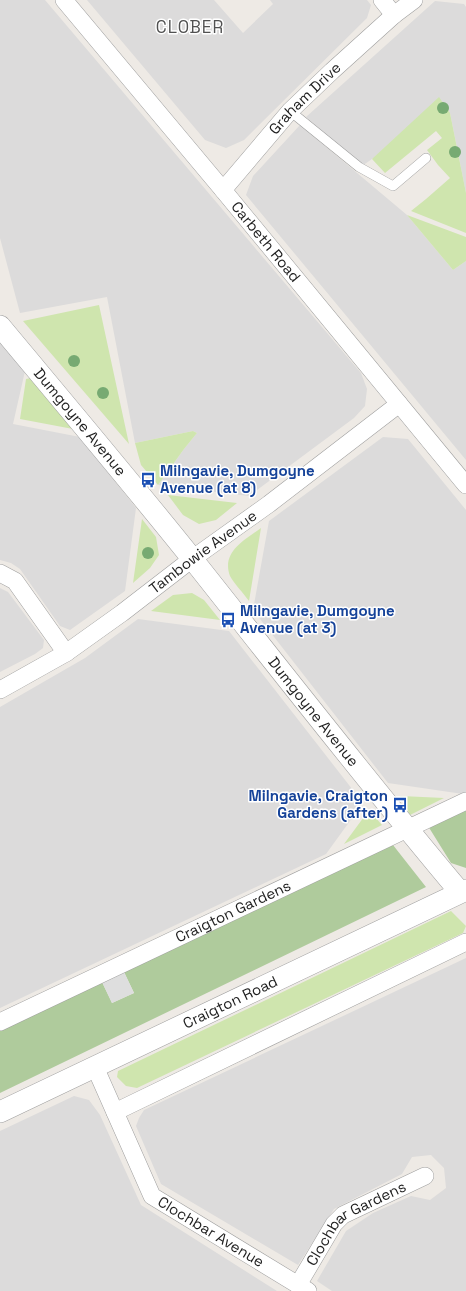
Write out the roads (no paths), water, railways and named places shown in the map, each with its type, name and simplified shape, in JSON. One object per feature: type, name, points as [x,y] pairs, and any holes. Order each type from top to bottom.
[{"type":"street","name":"Carbeth Road","points":[[64,0],[223,190],[466,486]]},
{"type":"street","points":[[382,0],[394,15]]},
{"type":"street","name":"Graham Drive","points":[[223,190],[290,111],[394,15],[414,0]]},
{"type":"street","name":"Dumgoyne Avenue","points":[[0,326],[67,405],[192,559],[407,829],[464,894]]},
{"type":"street","name":"Tambowie Avenue","points":[[0,690],[66,653],[122,613],[192,559],[269,504],[399,404]]},
{"type":"street","points":[[0,573],[15,580],[66,653]]},
{"type":"street","name":"Craigton Gardens","points":[[0,1022],[466,801]]},
{"type":"street","name":"Craigton Road","points":[[0,1112],[464,894]]},
{"type":"street","points":[[115,1112],[466,942]]},
{"type":"street","name":"Clochbar Avenue","points":[[95,1067],[152,1196],[303,1288]]},
{"type":"street","name":"Clochbar Gardens","points":[[303,1288],[334,1224],[343,1215],[425,1176]]},
{"type":"lane","points":[[290,111],[359,167],[381,181],[393,186],[426,158]]},
{"type":"place","name":"Milngavie, Dumgoyne Avenue (at 8)","points":[[148,480]]},
{"type":"place","name":"Milngavie, Dumgoyne Avenue (at 3)","points":[[228,620]]},
{"type":"place","name":"Milngavie, Craigton Gardens (after)","points":[[400,805]]},
{"type":"district","name":"CLOBER","points":[[190,27]]}]
